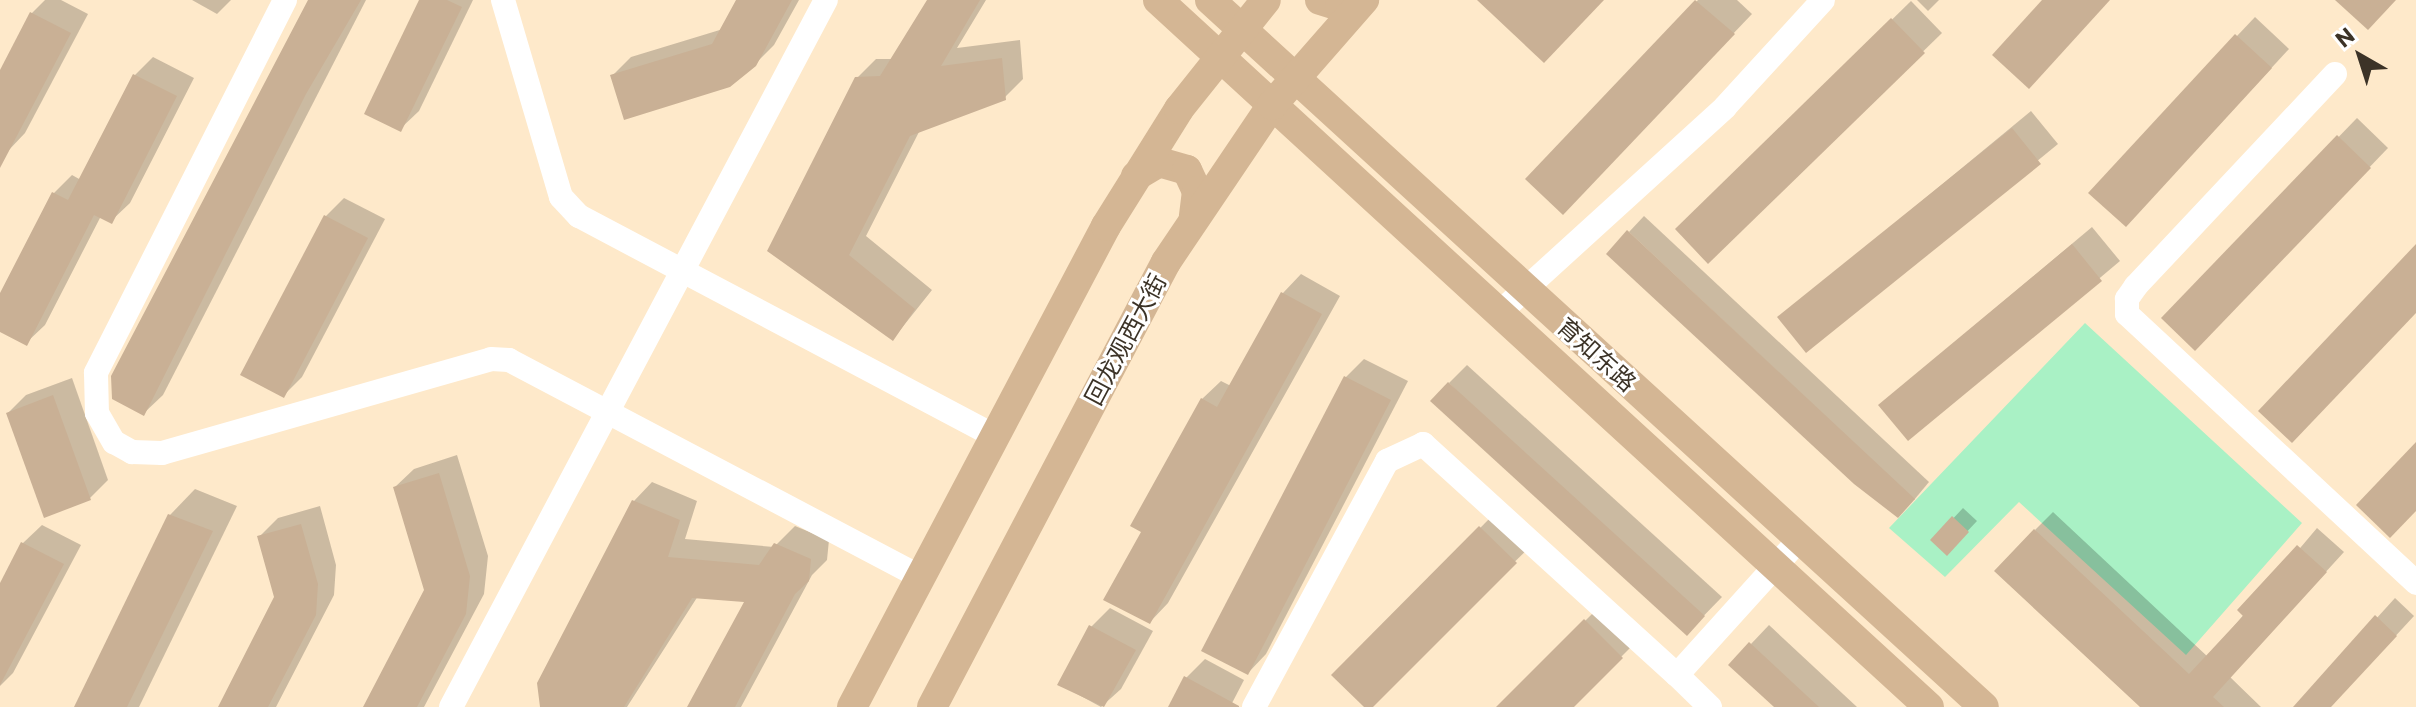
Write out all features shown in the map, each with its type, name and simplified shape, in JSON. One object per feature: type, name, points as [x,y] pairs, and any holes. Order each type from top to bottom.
[{"type":"main road","name":"育知东路","points":[[1158,0],[1929,707]]},
{"type":"main road","name":"育知东路","points":[[1210,0],[1984,707]]},
{"type":"main road","points":[[852,707],[1136,176],[1219,56],[1266,0]]},
{"type":"main road","points":[[1320,0],[1340,6],[1362,0]]},
{"type":"main road","name":"回龙观西大街","points":[[932,707],[1194,217],[1272,105],[1362,0]]},
{"type":"main road","points":[[1136,176],[1159,162],[1187,170],[1197,191],[1194,217]]},
{"type":"street","points":[[285,0],[96,373],[97,413],[114,442],[132,452],[162,453],[491,359],[509,360],[921,577]]},
{"type":"street","points":[[503,0],[561,197],[579,216],[995,436]]},
{"type":"street","points":[[451,707],[826,0]]},
{"type":"street","points":[[1499,313],[1725,107],[1823,0]]},
{"type":"street","points":[[2335,74],[2136,286],[2127,299],[2127,314],[2416,583]]},
{"type":"street","points":[[1254,707],[1387,461],[1423,444],[1710,707]]},
{"type":"street","points":[[1677,675],[1800,539]]},
{"type":"green space","points":[[2085,323],[2302,523],[2186,655],[2019,502],[1945,577],[1889,528]]},
{"type":"building","points":[[308,0],[361,0],[306,94],[144,416],[112,399],[111,376]]},
{"type":"building","points":[[419,0],[447,0],[462,7],[401,132],[364,114]]},
{"type":"building","points":[[736,0],[792,0],[756,66],[730,87],[624,120],[610,75],[712,44]]},
{"type":"building","points":[[927,0],[980,0],[941,66],[1002,58],[1006,100],[910,136],[849,255],[915,309],[893,341],[767,251],[855,77],[880,76]]},
{"type":"building","points":[[1477,0],[1604,0],[1544,63]]},
{"type":"building","points":[[1695,0],[1735,34],[1563,215],[1525,179]]},
{"type":"building","points":[[2042,0],[2110,0],[2029,89],[1992,55]]},
{"type":"building","points":[[2335,0],[2396,0],[2368,30]]},
{"type":"building","points":[[30,12],[71,33],[0,168],[0,70]]},
{"type":"building","points":[[1891,18],[1925,53],[1708,264],[1675,229]]},
{"type":"building","points":[[2235,34],[2272,68],[2126,227],[2088,193]]},
{"type":"building","points":[[133,74],[177,96],[112,224],[94,215],[27,346],[0,332],[0,293],[52,192],[68,200]]},
{"type":"building","points":[[2012,128],[2041,164],[1806,353],[1777,317]]},
{"type":"building","points":[[2337,135],[2371,168],[2195,351],[2161,318]]},
{"type":"building","points":[[324,215],[368,238],[284,398],[240,375]]},
{"type":"building","points":[[1627,230],[1915,499],[1898,518],[1854,484],[1606,254]]},
{"type":"building","points":[[2072,244],[2102,281],[1908,441],[1878,405]]},
{"type":"building","points":[[2416,244],[2416,313],[2292,443],[2258,411]]},
{"type":"building","points":[[1281,292],[1322,314],[1150,624],[1103,600],[1141,532],[1130,526],[1201,398],[1217,407]]},
{"type":"building","points":[[1344,376],[1391,400],[1248,675],[1201,651]]},
{"type":"building","points":[[1448,382],[1705,616],[1687,636],[1430,401]]},
{"type":"building","points":[[53,395],[91,500],[44,518],[6,413]]},
{"type":"building","points":[[2416,442],[2416,511],[2390,538],[2356,505]]},
{"type":"building","points":[[439,473],[470,576],[466,614],[417,707],[363,707],[424,590],[393,487]]},
{"type":"building","points":[[632,500],[680,520],[668,557],[759,565],[774,543],[811,559],[809,581],[795,594],[735,707],[687,707],[744,602],[692,598],[624,707],[540,707],[537,683]]},
{"type":"building","points":[[168,514],[213,531],[127,707],[74,707]]},
{"type":"building","points":[[1952,516],[1969,532],[1947,556],[1930,540]]},
{"type":"building","points":[[301,524],[318,584],[316,615],[268,707],[218,707],[274,597],[257,536]]},
{"type":"building","points":[[1479,526],[1517,563],[1373,707],[1364,707],[1331,675]]},
{"type":"building","points":[[2034,529],[2189,674],[2243,616],[2237,610],[2297,545],[2327,572],[2213,697],[2224,707],[2140,707],[1994,571]]},
{"type":"building","points":[[21,542],[64,564],[0,685],[0,583]]},
{"type":"building","points":[[2375,615],[2397,636],[2331,707],[2293,707]]},
{"type":"building","points":[[1584,619],[1623,658],[1574,707],[1496,707]]},
{"type":"building","points":[[1089,625],[1136,650],[1104,707],[1057,685]]},
{"type":"building","points":[[1749,642],[1819,707],[1774,707],[1728,665]]},
{"type":"building","points":[[1184,676],[1239,706],[1239,707],[1168,707]]}]
